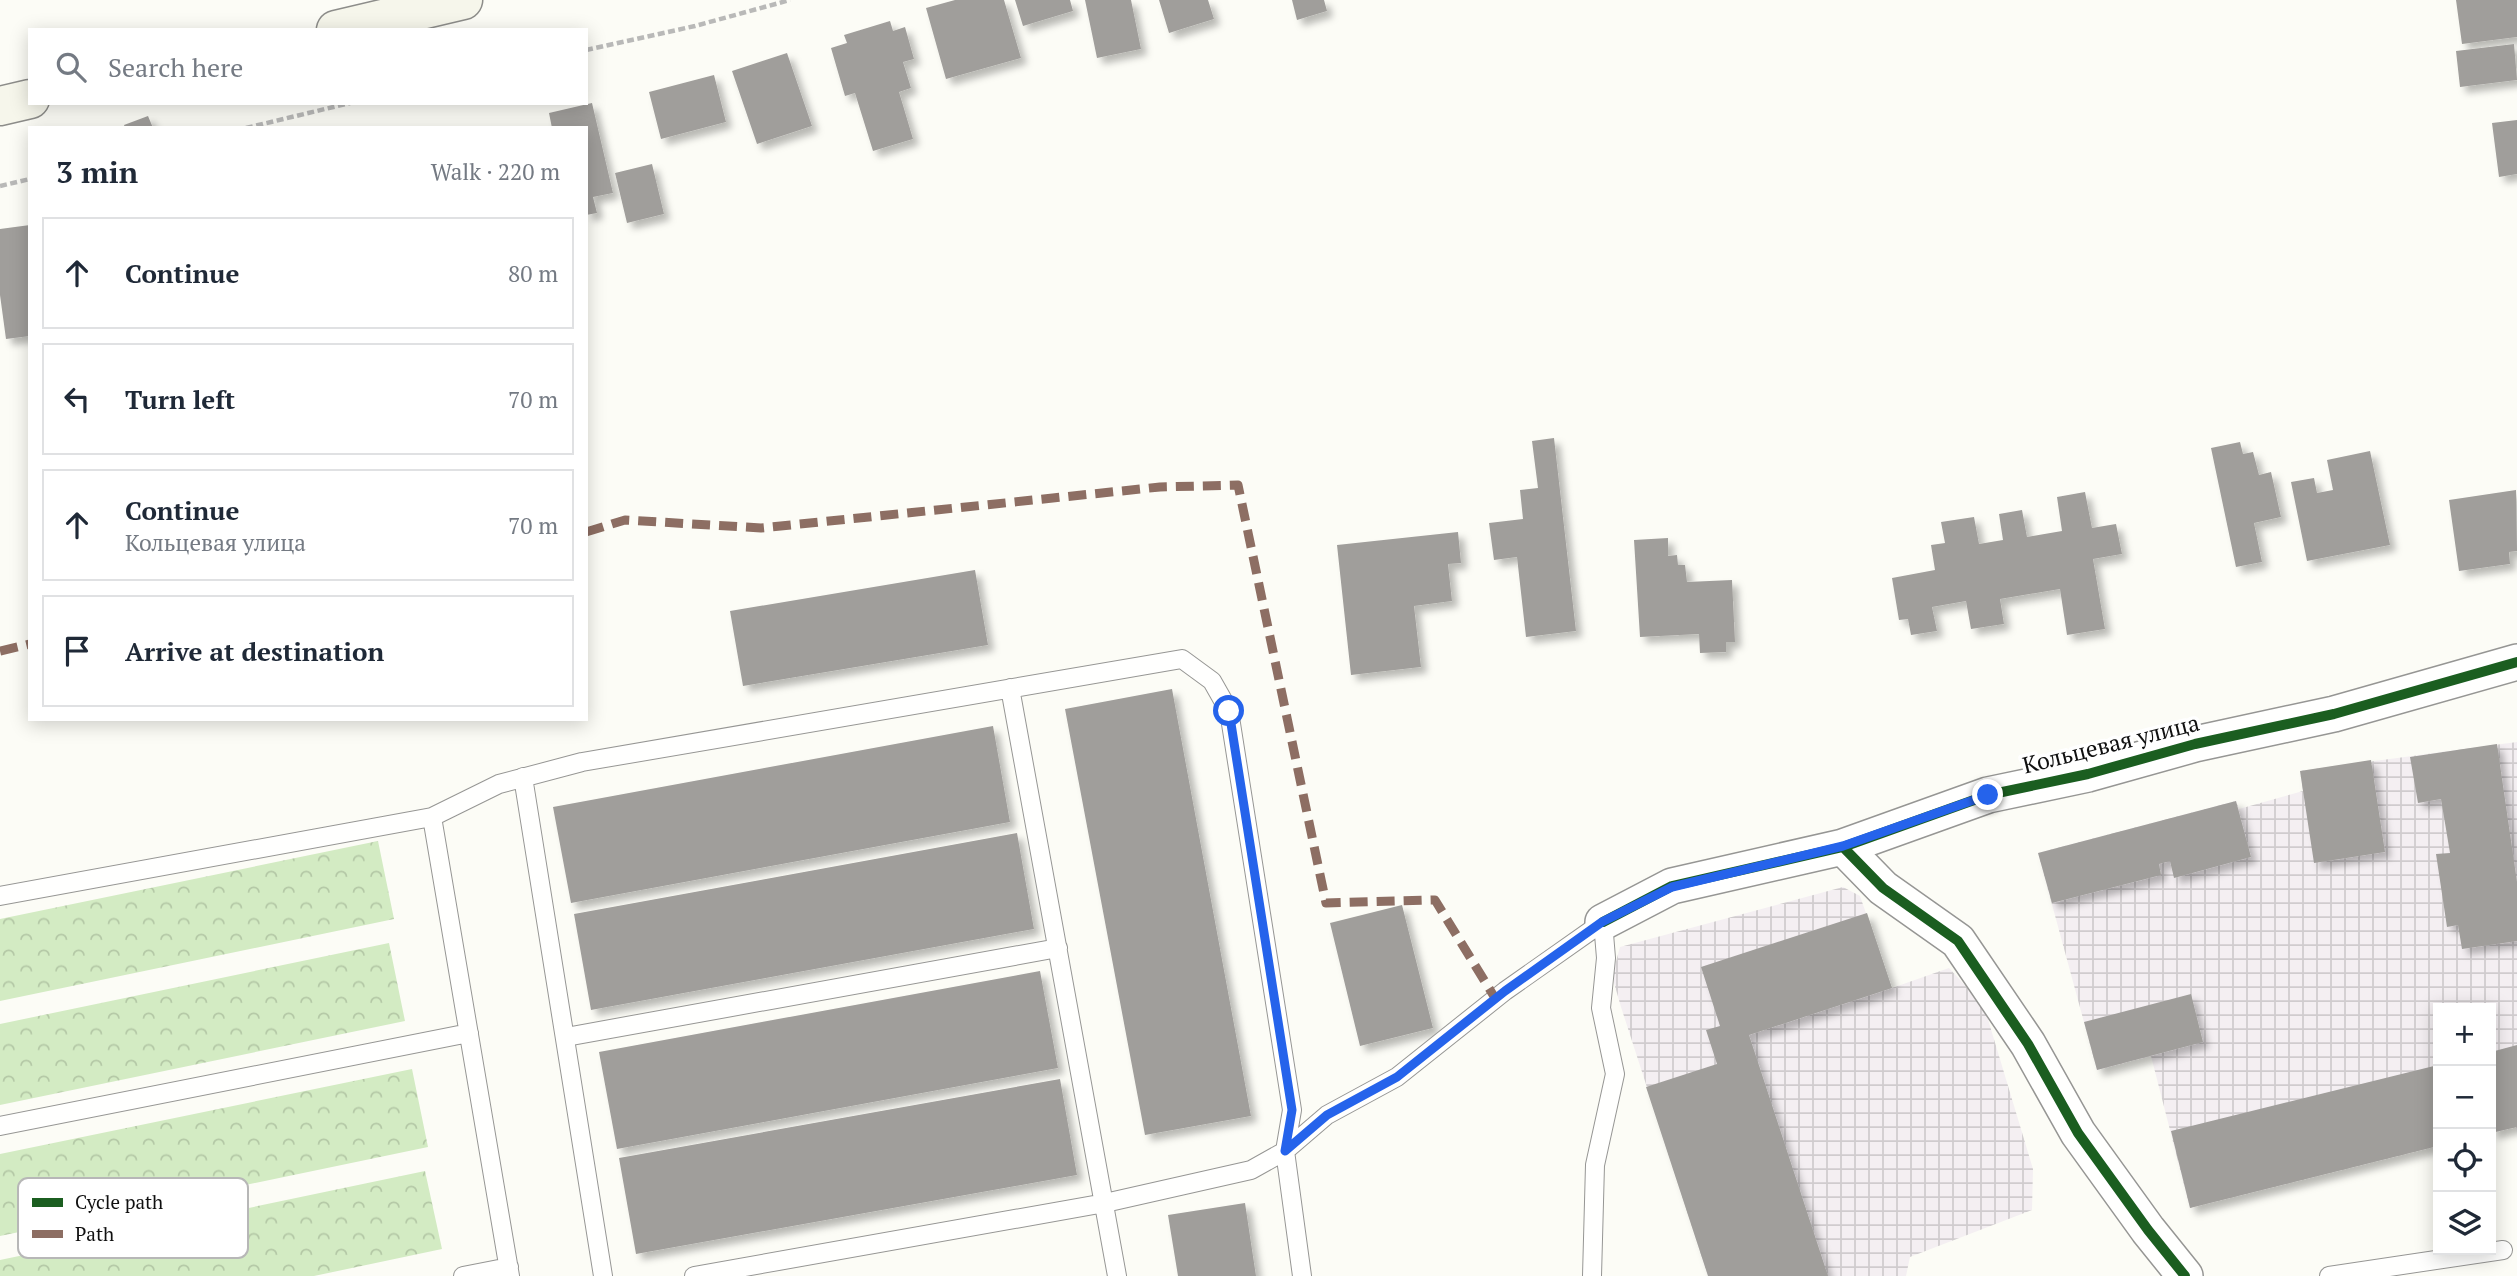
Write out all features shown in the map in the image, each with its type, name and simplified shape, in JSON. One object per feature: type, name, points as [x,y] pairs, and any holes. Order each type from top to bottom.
[{"type":"main road","points":[[345,28],[464,0]]},
{"type":"main road","points":[[0,106],[28,99]]},
{"type":"street","name":"Кольцевая улица","points":[[1602,922],[1672,887],[1843,846],[1988,795],[2088,774],[2196,744],[2334,714],[2517,662]]},
{"type":"street","points":[[1843,846],[1883,888],[1958,941],[2028,1044],[2078,1133],[2185,1276]]},
{"type":"lane","points":[[0,897],[432,817],[499,784],[582,762],[1182,659],[1212,681],[1229,711],[1292,1110],[1285,1151],[1301,1276]]},
{"type":"lane","points":[[1010,688],[1117,1276]]},
{"type":"lane","points":[[523,777],[603,1276]]},
{"type":"lane","points":[[432,817],[510,1272],[463,1276]]},
{"type":"lane","points":[[694,1276],[1105,1203],[1251,1170],[1285,1151],[1327,1115],[1397,1077],[1505,991],[1602,922],[1606,958],[1601,1008],[1615,1074],[1595,1165],[1592,1276]]},
{"type":"lane","points":[[566,1037],[1058,948]]},
{"type":"lane","points":[[0,1126],[469,1033]]},
{"type":"lane","points":[[2329,1276],[2503,1250]]},
{"type":"path","points":[[588,50],[695,26],[790,0]]},
{"type":"path","points":[[254,126],[342,105]]},
{"type":"path","points":[[0,186],[28,179]]},
{"type":"shaded area","points":[[2517,742],[2517,1133],[2516,1127],[2496,1132],[2496,1003],[2433,1003],[2433,1147],[2190,1208],[2151,1056],[2097,1070],[2038,853],[2236,801],[2239,809],[2303,791],[2300,771]]},
{"type":"shaded area","points":[[1843,887],[1860,896],[1892,988],[1949,968],[1984,1006],[2033,1169],[2032,1210],[1910,1257],[1906,1276],[1708,1276],[1612,976],[1620,947]]},
{"type":"green space","points":[[378,841],[394,919],[0,1001],[0,919]]},
{"type":"green space","points":[[389,943],[405,1021],[0,1105],[0,1024]]},
{"type":"green space","points":[[412,1069],[428,1147],[248,1184],[248,1178],[18,1178],[18,1232],[0,1236],[0,1154]]},
{"type":"green space","points":[[425,1171],[442,1249],[314,1276],[0,1276],[0,1260],[18,1256],[248,1258],[248,1208]]},
{"type":"building","points":[[955,0],[1004,0],[1021,58],[946,79],[926,8]]},
{"type":"building","points":[[1015,0],[1070,0],[1073,11],[1023,26]]},
{"type":"building","points":[[1085,0],[1131,0],[1141,49],[1097,58]]},
{"type":"building","points":[[1159,0],[1208,0],[1214,19],[1169,33]]},
{"type":"building","points":[[1292,0],[1324,0],[1327,11],[1297,20]]},
{"type":"building","points":[[2456,0],[2517,0],[2517,37],[2462,44]]},
{"type":"building","points":[[890,21],[893,31],[905,27],[914,59],[903,62],[911,88],[899,92],[913,139],[873,151],[855,93],[845,96],[831,48],[847,43],[844,35]]},
{"type":"building","points":[[2514,44],[2517,80],[2460,87],[2456,51]]},
{"type":"building","points":[[787,53],[812,126],[757,144],[732,71]]},
{"type":"building","points":[[714,75],[726,122],[661,139],[649,92]]},
{"type":"building","points":[[592,103],[613,193],[593,197],[597,213],[588,215],[588,126],[552,126],[549,113]]},
{"type":"building","points":[[148,116],[152,126],[124,126]]},
{"type":"building","points":[[2517,120],[2517,174],[2499,177],[2492,123]]},
{"type":"building","points":[[652,164],[664,214],[627,223],[615,173]]},
{"type":"building","points":[[28,225],[28,336],[6,339],[0,295],[0,229]]},
{"type":"building","points":[[1554,438],[1576,631],[1526,637],[1517,557],[1494,560],[1489,523],[1523,519],[1520,490],[1538,488],[1532,441]]},
{"type":"building","points":[[2240,442],[2243,454],[2253,452],[2259,475],[2271,472],[2281,517],[2254,523],[2262,562],[2236,567],[2211,448]]},
{"type":"building","points":[[2370,451],[2390,545],[2307,561],[2291,482],[2314,478],[2317,493],[2333,490],[2327,460]]},
{"type":"building","points":[[2516,490],[2517,551],[2509,552],[2510,564],[2459,571],[2449,500]]},
{"type":"building","points":[[2085,492],[2092,528],[2116,524],[2122,554],[2093,559],[2105,629],[2067,635],[2060,589],[2000,599],[2004,624],[1971,629],[1966,601],[1932,607],[1937,631],[1911,635],[1908,619],[1899,620],[1892,578],[1935,570],[1931,545],[1945,543],[1941,522],[1974,517],[1979,544],[2003,540],[1999,514],[2022,510],[2027,537],[2062,531],[2057,497]]},
{"type":"building","points":[[1458,532],[1461,563],[1448,564],[1452,601],[1414,606],[1421,667],[1351,675],[1337,545]]},
{"type":"building","points":[[1668,538],[1668,556],[1677,555],[1678,565],[1685,565],[1687,582],[1732,580],[1735,642],[1726,642],[1726,652],[1700,653],[1699,634],[1640,637],[1634,540]]},
{"type":"building","points":[[975,570],[988,645],[743,686],[730,611]]},
{"type":"building","points":[[1172,689],[1251,1116],[1145,1135],[1065,709]]},
{"type":"building","points":[[993,726],[1010,822],[571,903],[553,807]]},
{"type":"building","points":[[2497,744],[2517,882],[2517,941],[2462,949],[2458,925],[2447,927],[2436,854],[2450,853],[2441,799],[2418,803],[2410,757]]},
{"type":"building","points":[[2371,760],[2385,852],[2314,863],[2300,771]]},
{"type":"building","points":[[2236,801],[2251,857],[2174,878],[2170,861],[2159,864],[2161,875],[2052,903],[2038,853]]},
{"type":"building","points":[[1017,833],[1034,929],[591,1010],[574,914]]},
{"type":"building","points":[[1402,905],[1433,1028],[1360,1046],[1330,923]]},
{"type":"building","points":[[1867,913],[1892,988],[1749,1035],[1828,1276],[1708,1276],[1646,1087],[1717,1064],[1706,1030],[1720,1026],[1701,967]]},
{"type":"building","points":[[1040,971],[1058,1068],[617,1149],[599,1052]]},
{"type":"building","points":[[2191,994],[2203,1042],[2097,1070],[2084,1022]]},
{"type":"building","points":[[2517,1045],[2517,1127],[2496,1132],[2496,1066],[2496,1051]]},
{"type":"building","points":[[2433,1066],[2433,1147],[2190,1208],[2171,1131]]},
{"type":"building","points":[[1060,1079],[1077,1175],[636,1254],[619,1158]]},
{"type":"building","points":[[1245,1203],[1256,1276],[1178,1276],[1168,1215]]},
{"type":"marked path","points":[[588,531],[625,520],[761,528],[1160,487],[1238,485],[1326,903],[1435,900],[1495,998]]},
{"type":"marked path","points":[[0,651],[28,644]]},
{"type":"cycle path","points":[[1603,922],[1672,886],[1843,847],[1988,795],[2088,774],[2195,744],[2334,714],[2517,662]]},
{"type":"cycle path","points":[[1843,847],[1883,888],[1958,941],[2028,1044],[2078,1133],[2185,1276]]},
{"type":"route","points":[[1229,711],[1292,1110],[1285,1151],[1327,1115],[1397,1077],[1505,991],[1602,922],[1672,887],[1843,846],[1988,795]]}]
